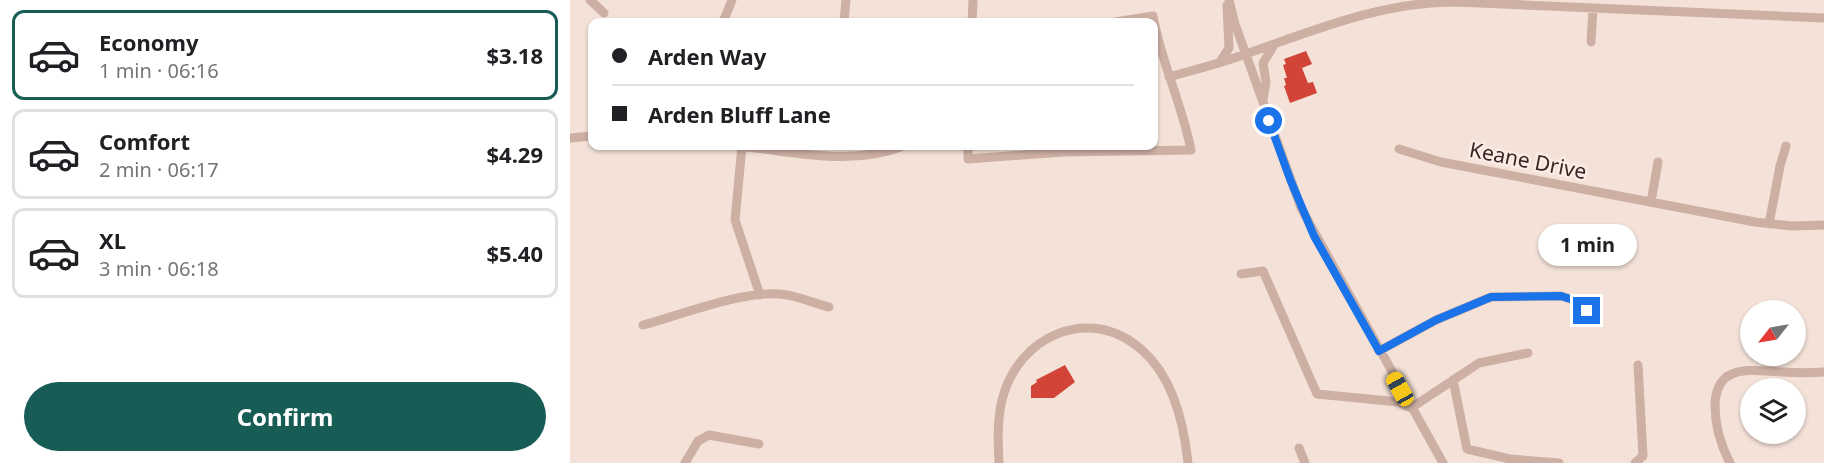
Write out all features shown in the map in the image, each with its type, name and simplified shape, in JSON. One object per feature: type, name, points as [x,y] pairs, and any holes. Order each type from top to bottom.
[{"type":"street","points":[[590,0],[604,13]]},
{"type":"street","points":[[725,18],[732,0]]},
{"type":"street","points":[[844,18],[846,0]]},
{"type":"street","points":[[972,18],[973,0]]},
{"type":"street","points":[[1229,0],[1245,54],[1301,208],[1443,463]]},
{"type":"street","points":[[1220,63],[1230,48],[1227,27],[1229,0]]},
{"type":"street","points":[[1169,76],[1220,63],[1359,14],[1413,4],[1456,2],[1824,18]]},
{"type":"street","points":[[1591,42],[1593,8]]},
{"type":"street","points":[[968,150],[968,159],[1064,152],[1191,150],[1158,35]]},
{"type":"street","points":[[1262,102],[1266,82],[1263,63],[1265,55],[1277,42]]},
{"type":"street","points":[[570,138],[588,136]]},
{"type":"street","points":[[1769,224],[1779,166],[1786,146]]},
{"type":"street","name":"Keane Drive","points":[[1399,149],[1441,162],[1769,224],[1824,225]]},
{"type":"street","points":[[742,150],[735,220],[760,295]]},
{"type":"street","points":[[780,150],[836,156],[872,155],[889,150]]},
{"type":"street","points":[[836,156],[837,150]]},
{"type":"street","points":[[1650,202],[1658,162]]},
{"type":"street","points":[[1241,274],[1263,271],[1317,394],[1399,402],[1411,408]]},
{"type":"street","points":[[643,325],[760,295],[793,296],[829,307]]},
{"type":"street","points":[[1379,351],[1436,320],[1491,297],[1561,296],[1580,302],[1587,311]]},
{"type":"street","points":[[999,463],[999,412],[1013,370],[1037,344],[1056,333],[1085,328],[1120,336],[1144,352],[1154,363],[1178,412],[1188,463]]},
{"type":"street","points":[[1411,408],[1479,363],[1528,353]]},
{"type":"street","points":[[1635,463],[1643,456],[1638,365]]},
{"type":"street","points":[[1730,463],[1719,438],[1715,417],[1716,396],[1725,379],[1742,370],[1824,372]]},
{"type":"street","points":[[1453,380],[1467,448],[1510,459],[1559,463]]},
{"type":"street","points":[[685,463],[698,441],[709,435],[759,444]]},
{"type":"street","points":[[1299,448],[1305,463]]},
{"type":"building","points":[[1306,51],[1312,64],[1302,68],[1308,83],[1313,82],[1317,93],[1290,103],[1284,86],[1286,85],[1284,78],[1287,78],[1283,65],[1286,64],[1284,59]]},
{"type":"building","points":[[1065,365],[1075,382],[1054,398],[1031,398],[1031,386],[1037,382],[1036,380]]},
{"type":"route","points":[[1269,121],[1301,208],[1314,236],[1379,351],[1436,320],[1456,314],[1491,297],[1547,294],[1561,296],[1580,302],[1587,311]]}]
